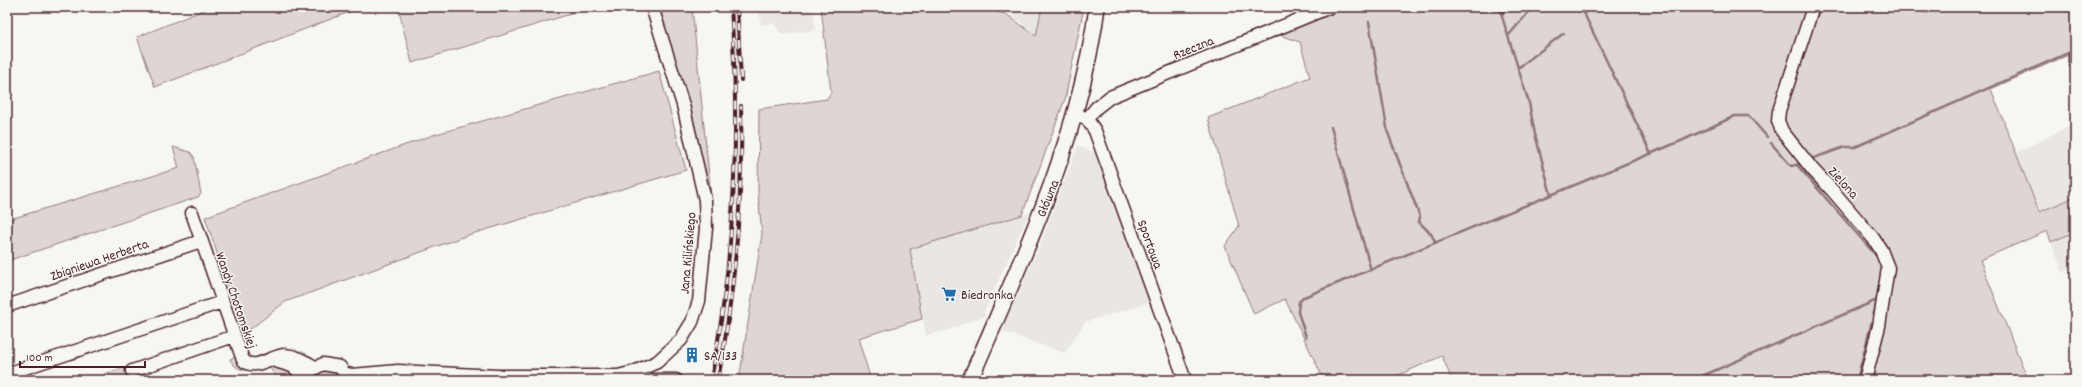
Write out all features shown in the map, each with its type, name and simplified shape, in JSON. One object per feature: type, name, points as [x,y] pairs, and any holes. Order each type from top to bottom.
[{"type":"main road","name":"Główna","points":[[970,380],[1081,116],[1097,7]]},
{"type":"street","name":"Jana Kilińskiego","points":[[623,375],[657,362],[673,348],[687,331],[699,300],[705,245],[706,214],[703,185],[683,105],[652,7]]},
{"type":"street","name":"Rzeczna","points":[[1081,116],[1096,108],[1110,97],[1330,7]]},
{"type":"street","name":"Zielona","points":[[1813,7],[1779,110],[1778,121],[1782,131],[1813,170],[1873,238],[1881,250],[1888,268],[1879,326],[1865,380]]},
{"type":"street","points":[[2075,57],[2075,62]]},
{"type":"street","name":"Sportowa","points":[[1081,116],[1095,131],[1185,380]]},
{"type":"street","name":"Wandy Chotomskiej","points":[[192,213],[243,360],[251,364],[271,360]]},
{"type":"street","name":"Zbigniewa Herberta","points":[[7,306],[201,241]]},
{"type":"street","points":[[7,374],[222,302]]},
{"type":"street","points":[[132,371],[234,336]]},
{"type":"street","points":[[271,360],[279,356],[293,356],[315,367]]},
{"type":"street","points":[[271,360],[292,366],[306,379],[315,367],[323,364],[331,364],[340,367],[347,377],[393,372],[600,377],[623,375],[644,380],[676,380]]},
{"type":"street","points":[[371,380],[393,372]]},
{"type":"shaded area","points":[[211,7],[362,7],[155,87],[137,37]]},
{"type":"shaded area","points":[[398,7],[593,7],[412,63]]},
{"type":"shaded area","points":[[658,7],[692,7],[711,196],[684,92]]},
{"type":"shaded area","points":[[759,7],[813,7],[816,30],[782,34],[773,23],[761,25]]},
{"type":"shaded area","points":[[821,7],[973,7],[1006,14],[1036,36],[1042,7],[1084,7],[1065,99],[1022,215],[910,249],[922,319],[858,338],[871,380],[739,380],[762,234],[758,193],[759,109],[827,99],[831,92]]},
{"type":"shaded area","points":[[996,7],[1042,7],[1037,36],[1004,9]]},
{"type":"shaded area","points":[[1341,7],[2075,7],[2075,52],[1991,89],[2039,212],[2075,197],[2075,232],[2051,242],[2047,231],[1980,260],[2028,380],[1452,380],[1442,356],[1387,380],[1324,380],[1285,299],[1254,314],[1225,246],[1239,226],[1208,118],[1310,77],[1300,42],[1277,34]]},
{"type":"shaded area","points":[[1920,7],[1934,7],[1928,13],[1922,12]]},
{"type":"shaded area","points":[[659,71],[686,170],[465,236],[285,302],[244,334],[205,217],[433,135]]},
{"type":"shaded area","points":[[2075,123],[2075,197],[2039,212],[2016,153]]},
{"type":"shaded area","points":[[1078,146],[1096,153],[1151,302],[1085,322],[1065,353],[1001,331],[1039,247]]},
{"type":"shaded area","points":[[173,147],[190,152],[194,157],[201,194],[198,197],[7,261],[7,220],[179,168]]},
{"type":"shaded area","points":[[1029,213],[984,312],[984,316],[948,330],[926,335],[910,249]]},
{"type":"shaded area","points":[[2075,232],[2075,267],[2063,272],[2051,242]]},
{"type":"shaded area","points":[[236,357],[265,365],[284,366],[301,380],[279,380],[269,367],[252,370],[242,369],[233,364],[230,359]]},
{"type":"shaded area","points":[[128,367],[132,380],[106,380],[104,374]]},
{"type":"shaded area","points":[[326,370],[335,373],[341,380],[313,380],[317,374]]},
{"type":"waterway","points":[[1499,7],[1529,103],[1535,134],[1551,195]]},
{"type":"waterway","points":[[1502,16],[1505,7]]},
{"type":"waterway","points":[[1508,36],[1533,7]]},
{"type":"waterway","points":[[1581,7],[1651,154]]},
{"type":"waterway","points":[[1369,22],[1388,133],[1420,217],[1419,222],[1431,234],[1436,243]]},
{"type":"waterway","points":[[1518,68],[1564,33]]},
{"type":"waterway","points":[[1811,159],[1845,147],[1855,147],[2075,50]]},
{"type":"waterway","points":[[1306,337],[1298,312],[1299,302],[1304,297],[1681,141],[1735,116],[1749,116],[1767,137]]},
{"type":"waterway","points":[[1331,127],[1371,270]]},
{"type":"waterway","points":[[1771,143],[1791,166],[1800,164]]},
{"type":"waterway","points":[[1797,165],[1879,259]]},
{"type":"waterway","points":[[1857,380],[1878,297]]},
{"type":"waterway","points":[[1693,380],[1877,300]]},
{"type":"railway","points":[[711,380],[726,287],[733,194],[735,101],[731,7]]},
{"type":"railway","points":[[737,7],[741,80]]},
{"type":"railway","points":[[718,380],[729,312],[737,243],[741,175],[741,106]]},
{"type":"place","name":"Biedronka","points":[[949,294]]},
{"type":"place","name":"SA/133","points":[[692,355]]}]
